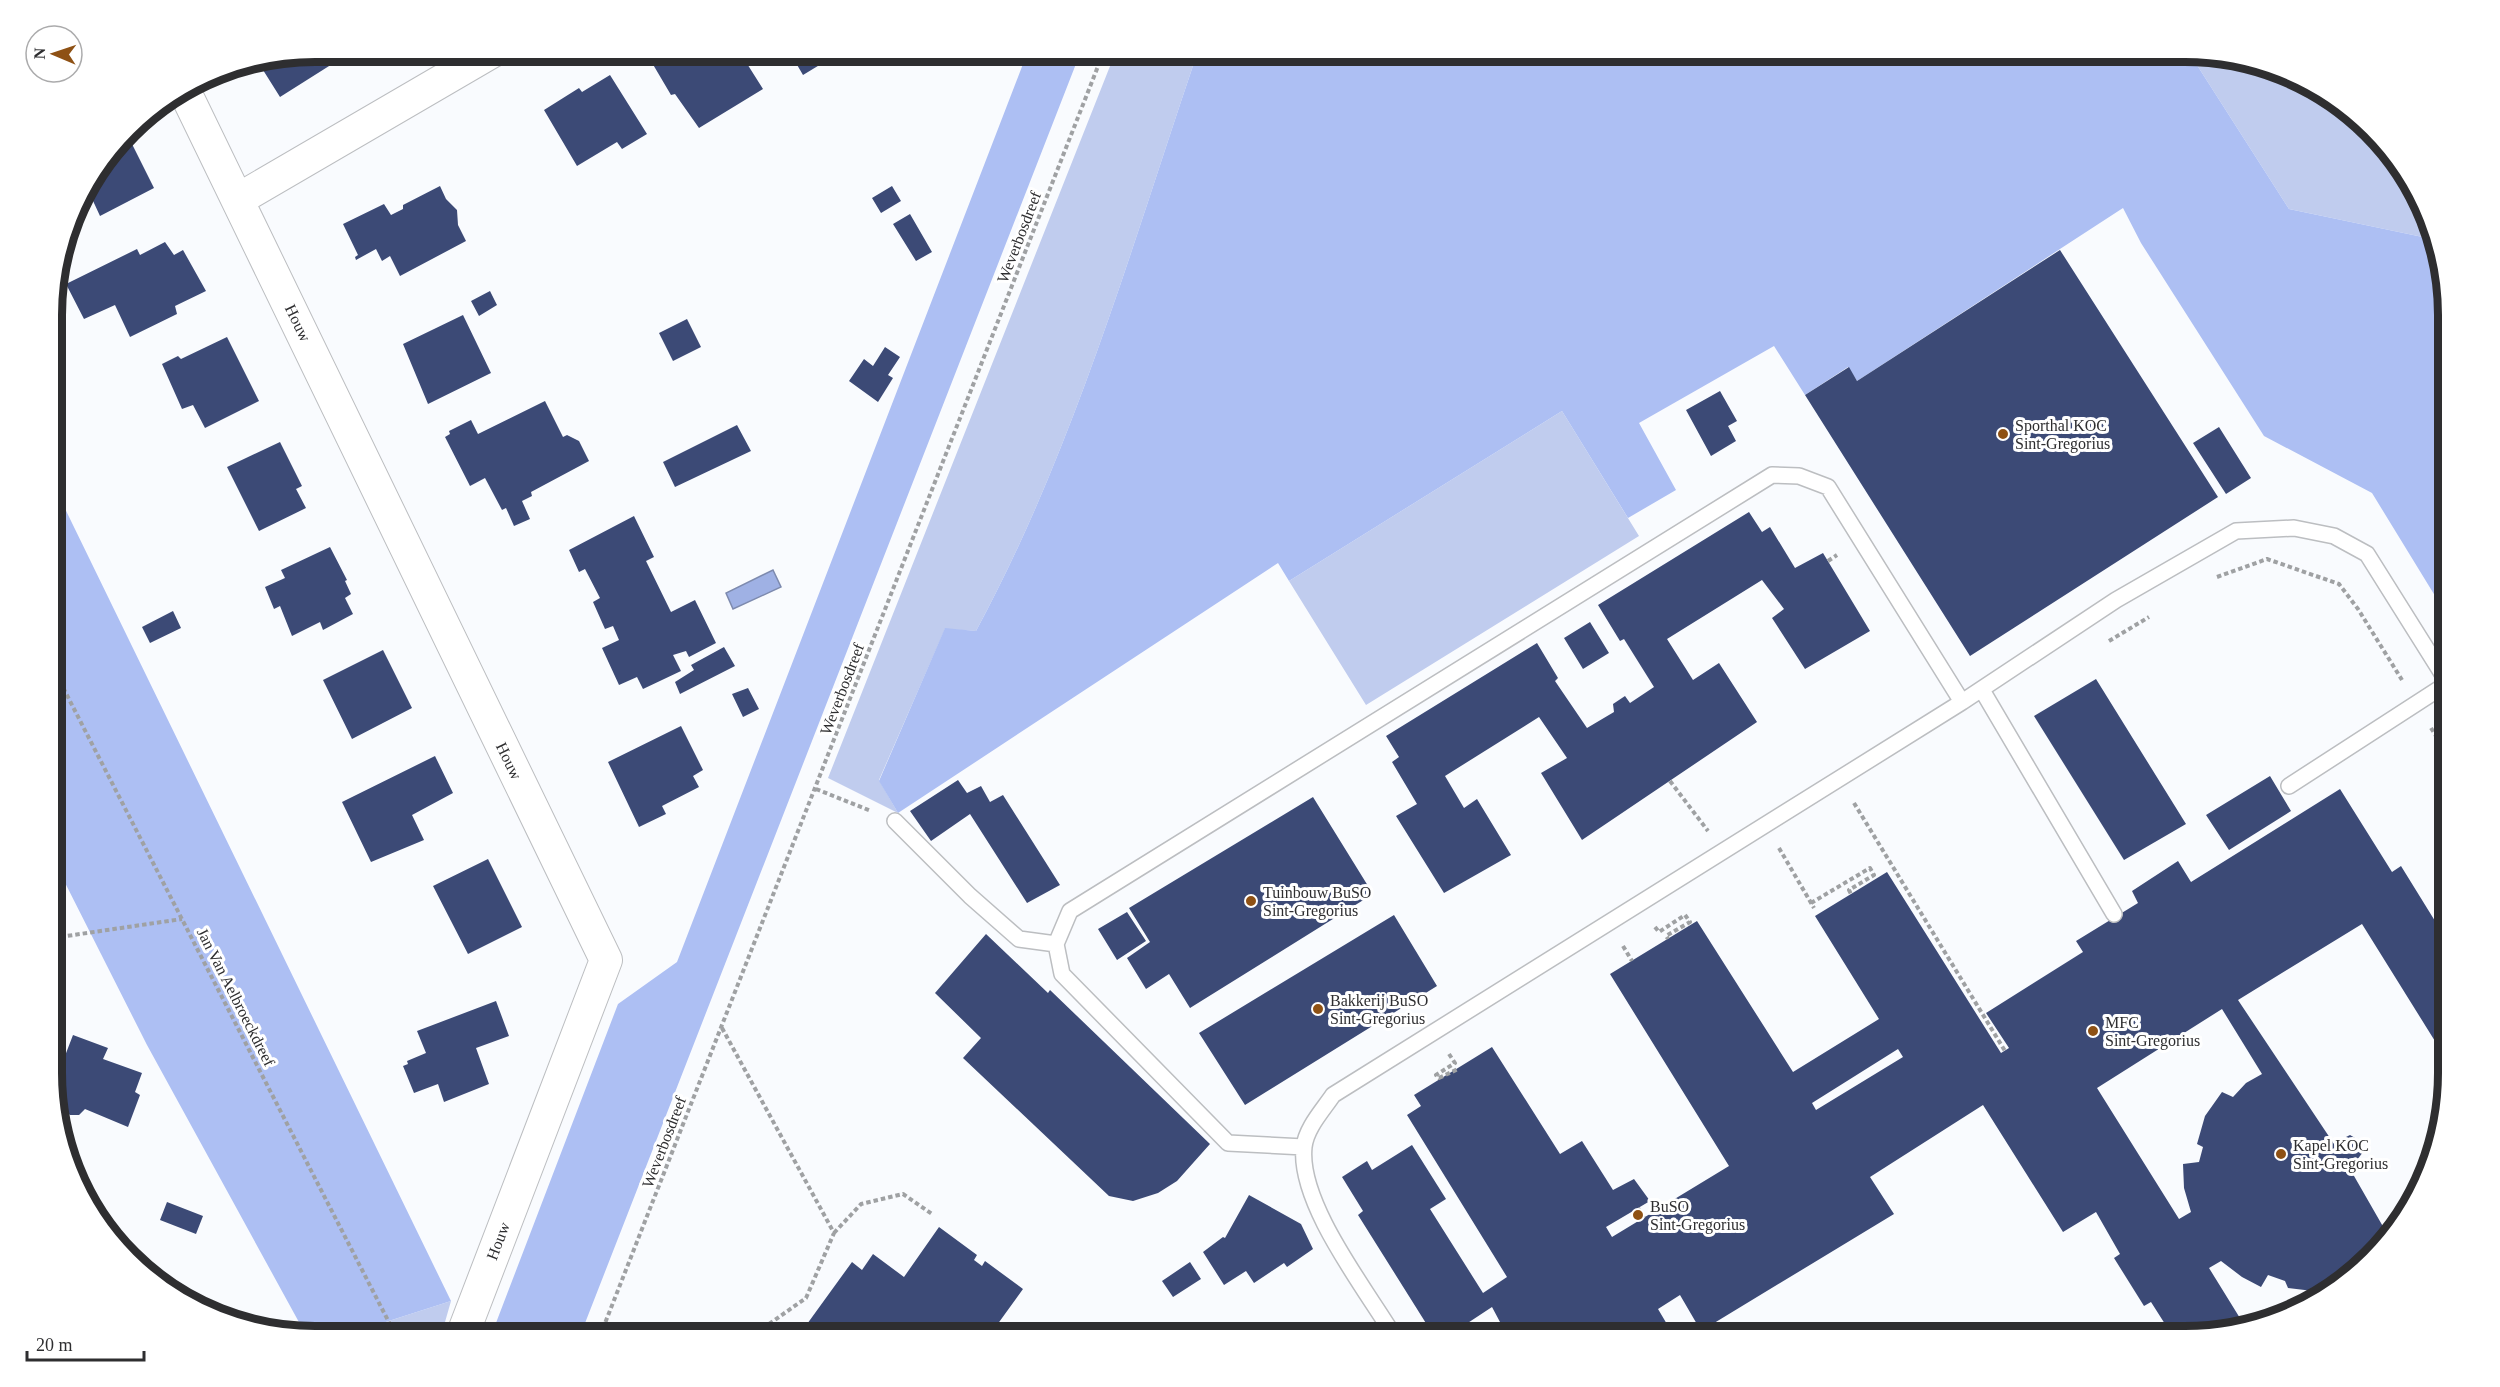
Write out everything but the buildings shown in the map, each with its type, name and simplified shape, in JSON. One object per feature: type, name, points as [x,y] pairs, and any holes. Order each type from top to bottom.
[{"type":"street","points":[[238,199],[474,62]]},
{"type":"street","name":"Houw","points":[[187,96],[606,960],[466,1326]]},
{"type":"lane","points":[[1304,1147],[1228,1143],[1062,974],[1056,944],[1070,911],[1772,475],[1799,476],[1828,487],[1962,702]]},
{"type":"lane","points":[[1388,1326],[1324,1222],[1309,1188],[1304,1147],[1311,1128],[1333,1095],[1982,690],[2116,600],[2236,531],[2294,528],[2334,536],[2367,554],[2438,667]]},
{"type":"lane","points":[[2289,786],[2438,689]]},
{"type":"lane","points":[[1982,690],[2114,914]]},
{"type":"lane","points":[[895,821],[970,896],[1019,939],[1056,944]]},
{"type":"path","name":"Weverbosdreef","points":[[604,1326],[1100,62]]},
{"type":"path","name":"Jan Van Aelbroeckdreef","points":[[62,686],[391,1326]]},
{"type":"path","points":[[1670,781],[1723,851]]},
{"type":"path","points":[[816,789],[895,821]]},
{"type":"path","points":[[1852,800],[2005,1051]]},
{"type":"path","points":[[1777,845],[1814,908]]},
{"type":"path","points":[[1811,903],[1870,868],[1874,875],[1849,890],[1851,894]]},
{"type":"path","points":[[1659,932],[1685,915],[1690,922],[1666,936],[1668,939]]},
{"type":"path","points":[[62,937],[182,919]]},
{"type":"path","points":[[722,1027],[834,1233]]},
{"type":"path","points":[[1455,1063],[1436,1075],[1439,1078],[1458,1069]]},
{"type":"path","points":[[766,1326],[806,1298],[834,1233],[861,1204],[903,1194],[932,1215]]},
{"type":"path","points":[[1638,1208],[1644,1218]]},
{"type":"shaded area","points":[[1024,62],[1077,62],[584,1326],[495,1326],[618,1004],[677,962]]},
{"type":"shaded area","points":[[1112,62],[1194,62],[1099,346],[1043,491],[976,631],[945,629],[879,780],[898,813],[828,778]]},
{"type":"shaded area","points":[[1194,62],[2195,62],[2289,209],[2427,238],[2434,265],[2438,298],[2438,601],[2372,493],[2264,436],[2141,243],[2123,208],[1857,381],[1848,367],[1805,395],[1774,346],[1639,423],[1676,490],[1628,518],[1562,411],[1289,581],[1278,563],[898,813],[879,781],[945,628],[976,631],[1011,562],[1072,419],[1125,272]]},
{"type":"shaded area","points":[[2195,62],[2235,66],[2267,75],[2312,95],[2340,114],[2376,148],[2396,174],[2412,202],[2427,238],[2289,209]]},
{"type":"shaded area","points":[[1562,411],[1639,536],[1366,705],[1289,581]]},
{"type":"shaded area","points":[[62,502],[451,1301],[373,1326],[301,1325],[147,1045],[62,877]]},
{"type":"shaded area","points":[[773,570],[781,587],[733,609],[726,593]]},
{"type":"shaded area","points":[[451,1301],[444,1326],[373,1326]]},
{"type":"place","name":"Sporthal KOC Sint-Gregorius","points":[[2003,434]]},
{"type":"place","name":"Tuinbouw BuSO Sint-Gregorius","points":[[1251,901]]},
{"type":"place","name":"Bakkerij BuSO Sint-Gregorius","points":[[1318,1009]]},
{"type":"place","name":"MFC Sint-Gregorius","points":[[2093,1031]]},
{"type":"place","name":"Kapel KOC Sint-Gregorius","points":[[2281,1154]]},
{"type":"place","name":"BuSO Sint-Gregorius","points":[[1638,1215]]}]
